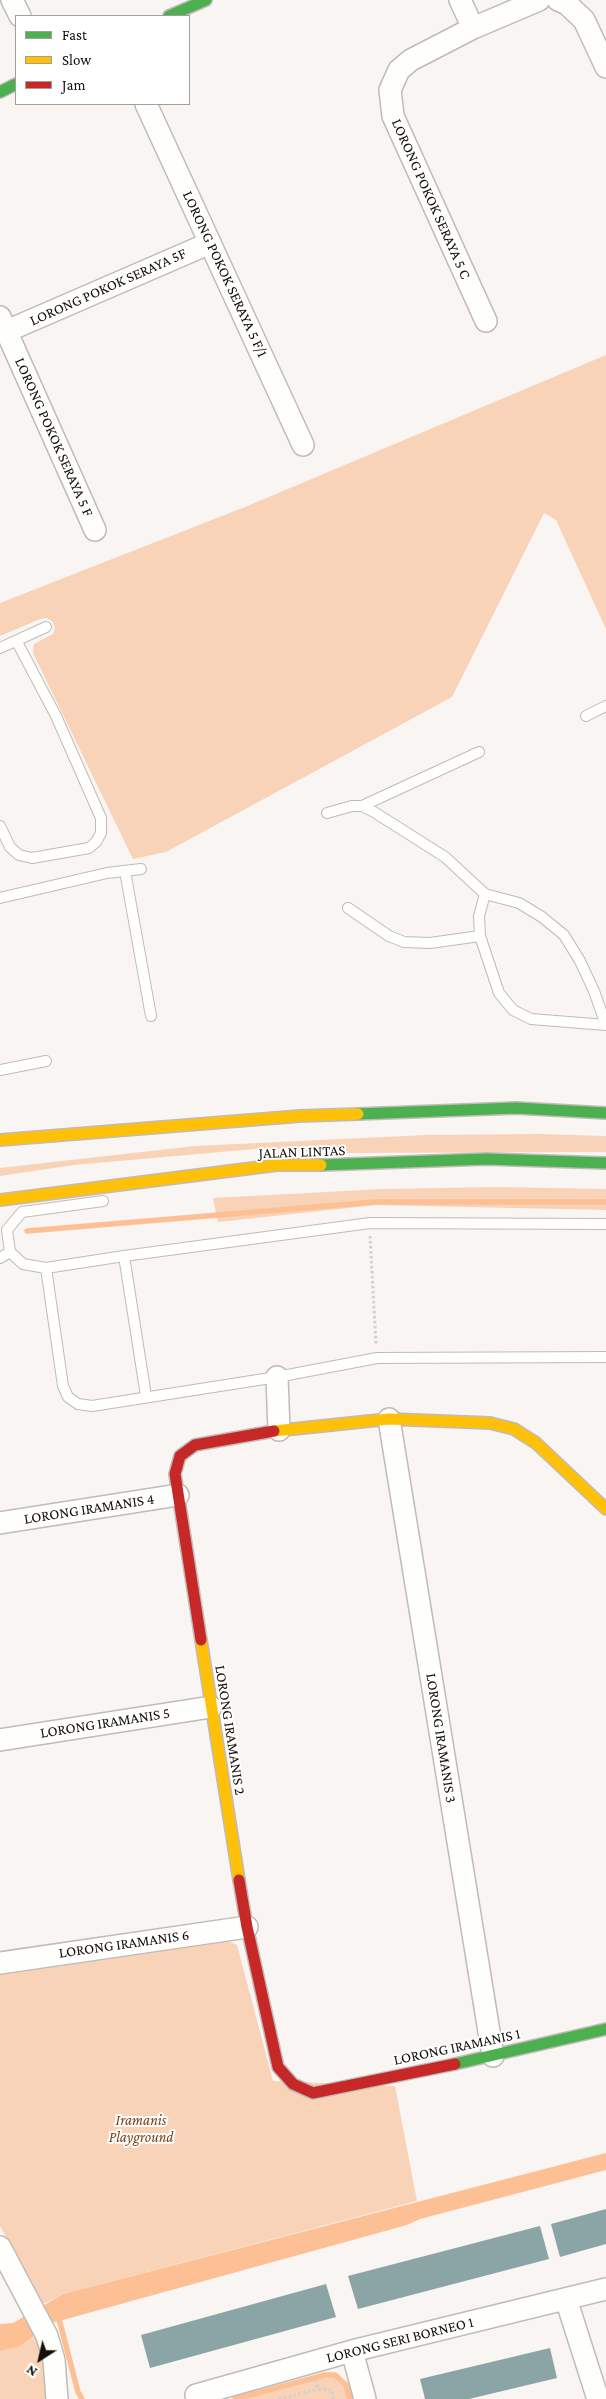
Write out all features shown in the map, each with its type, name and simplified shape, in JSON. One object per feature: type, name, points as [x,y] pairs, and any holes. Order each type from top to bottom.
[{"type":"main road","points":[[171,15],[206,0]]},
{"type":"main road","points":[[0,92],[15,84]]},
{"type":"main road","points":[[0,1140],[178,1125],[357,1114],[516,1108],[606,1113]]},
{"type":"main road","points":[[250,1156],[277,1165]]},
{"type":"main road","name":"JALAN LINTAS","points":[[0,1200],[277,1165],[347,1165],[486,1159],[606,1163]]},
{"type":"main road","points":[[280,1430],[389,1420],[490,1423],[514,1429],[536,1443],[603,1503]]},
{"type":"main road","name":"LORONG IRAMANIS 2","points":[[280,1430],[195,1445],[180,1456],[175,1474],[247,1927],[278,2067],[293,2084],[313,2093]]},
{"type":"main road","name":"LORONG IRAMANIS 1","points":[[313,2093],[492,2056],[606,2029]]},
{"type":"street","points":[[12,0],[20,15]]},
{"type":"street","points":[[460,0],[473,28]]},
{"type":"street","name":"LORONG POKOK SERAYA 5 C","points":[[486,321],[393,116],[390,90],[399,70],[411,60],[473,28],[539,0]]},
{"type":"street","points":[[558,0],[567,4],[584,20],[606,68]]},
{"type":"street","name":"LORONG POKOK SERAYA 5 F/1","points":[[146,105],[304,445]]},
{"type":"street","name":"LORONG POKOK SERAYA 5F","points":[[3,324],[210,243]]},
{"type":"street","name":"LORONG POKOK SERAYA 5 F","points":[[3,324],[95,530]]},
{"type":"street","points":[[277,1377],[280,1430]]},
{"type":"street","name":"LORONG IRAMANIS 3","points":[[389,1420],[492,2056]]},
{"type":"street","name":"LORONG IRAMANIS 4","points":[[0,1523],[178,1495]]},
{"type":"street","name":"LORONG IRAMANIS 5","points":[[0,1740],[211,1707]]},
{"type":"street","name":"LORONG IRAMANIS 6","points":[[0,1963],[247,1927]]},
{"type":"street","points":[[0,2247],[48,2336],[54,2360],[57,2399]]},
{"type":"street","name":"LORONG SERI BORNEO 1","points":[[196,2396],[352,2351],[606,2290]]},
{"type":"street","points":[[566,2299],[598,2399]]},
{"type":"street","points":[[352,2351],[365,2399]]},
{"type":"lane","points":[[0,648],[46,628]]},
{"type":"lane","points":[[0,826],[10,847],[19,855],[32,858],[89,848],[96,842],[101,833],[101,818],[64,733],[17,642]]},
{"type":"lane","points":[[586,716],[606,706]]},
{"type":"lane","points":[[327,813],[352,806],[362,806],[479,752]]},
{"type":"lane","points":[[362,806],[445,857],[486,894],[519,903],[542,916],[564,935],[591,983],[606,1025],[531,1019],[513,1010],[499,993],[480,936],[479,916],[486,894]]},
{"type":"lane","points":[[0,898],[107,873],[141,870]]},
{"type":"lane","points":[[125,871],[151,1016]]},
{"type":"lane","points":[[348,908],[389,936],[404,942],[430,943],[480,936]]},
{"type":"lane","points":[[0,1070],[46,1062]]},
{"type":"lane","points":[[137,1183],[118,1196],[22,1212],[7,1230],[10,1252],[23,1264],[46,1268],[370,1223],[606,1224]]},
{"type":"lane","points":[[0,1258],[10,1252]]},
{"type":"lane","points":[[124,1256],[146,1396]]},
{"type":"lane","points":[[46,1268],[63,1386],[68,1397],[78,1404],[92,1406],[146,1396],[277,1377],[377,1358],[606,1357]]},
{"type":"path","points":[[370,1223],[377,1358]]},
{"type":"path","points":[[314,2379],[318,2389]]},
{"type":"path","points":[[279,2399],[318,2389],[332,2390],[333,2399]]},
{"type":"green space","points":[[606,355],[606,629],[556,520],[544,513],[452,697],[166,852],[133,859],[33,653],[34,644],[53,634],[55,629],[53,622],[47,618],[40,619],[0,636],[0,603],[245,507]]},
{"type":"green space","points":[[539,1134],[606,1136],[606,1152],[332,1153],[266,1148],[74,1165],[0,1176],[0,1168],[195,1146],[426,1135]]},
{"type":"green space","points":[[496,1187],[606,1189],[606,1210],[376,1205],[218,1222],[213,1198],[383,1189]]},
{"type":"green space","name":"Iramanis Playground","points":[[223,1939],[237,1945],[273,2081],[395,2086],[417,2201],[63,2294],[43,2304],[0,2226],[0,1974]]},
{"type":"green space","points":[[35,2336],[40,2346],[47,2399],[0,2399],[0,2351],[19,2347]]},
{"type":"green space","points":[[325,2377],[333,2377],[340,2380],[345,2386],[348,2399],[240,2399]]},
{"type":"shaded area","points":[[606,2153],[606,2170],[420,2219],[407,2225],[52,2323],[19,2347],[0,2351],[0,2324],[13,2323],[63,2294]]},
{"type":"building","points":[[606,2209],[606,2244],[560,2257],[551,2224]]},
{"type":"building","points":[[540,2226],[549,2259],[358,2309],[348,2276]]},
{"type":"building","points":[[326,2284],[336,2317],[150,2368],[141,2335]]},
{"type":"building","points":[[550,2348],[557,2378],[469,2399],[425,2399],[420,2379]]},
{"type":"waterway","points":[[27,1231],[375,1202],[606,1202]]},
{"type":"waterway","points":[[58,2315],[78,2392],[82,2399]]},
{"type":"waterway","points":[[235,2399],[325,2375],[335,2375],[346,2385],[350,2399]]},
{"type":"traffic: fast","points":[[171,15],[206,0]]},
{"type":"traffic: fast","points":[[0,92],[15,84]]},
{"type":"traffic: fast","points":[[358,1114],[516,1108],[606,1113]]},
{"type":"traffic: fast","points":[[321,1165],[486,1159],[606,1163]]},
{"type":"traffic: fast","points":[[455,2064],[606,2029]]},
{"type":"traffic: slow","points":[[0,1140],[300,1116],[358,1114]]},
{"type":"traffic: slow","points":[[0,1200],[277,1165],[321,1165]]},
{"type":"traffic: slow","points":[[274,1431],[389,1419],[490,1423],[514,1429],[536,1443],[606,1509]]},
{"type":"traffic: slow","points":[[201,1640],[239,1880]]},
{"type":"traffic: jam","points":[[201,1640],[175,1474],[180,1456],[195,1445],[274,1431]]},
{"type":"traffic: jam","points":[[239,1880],[247,1927],[278,2067],[293,2084],[313,2093],[455,2064]]}]
